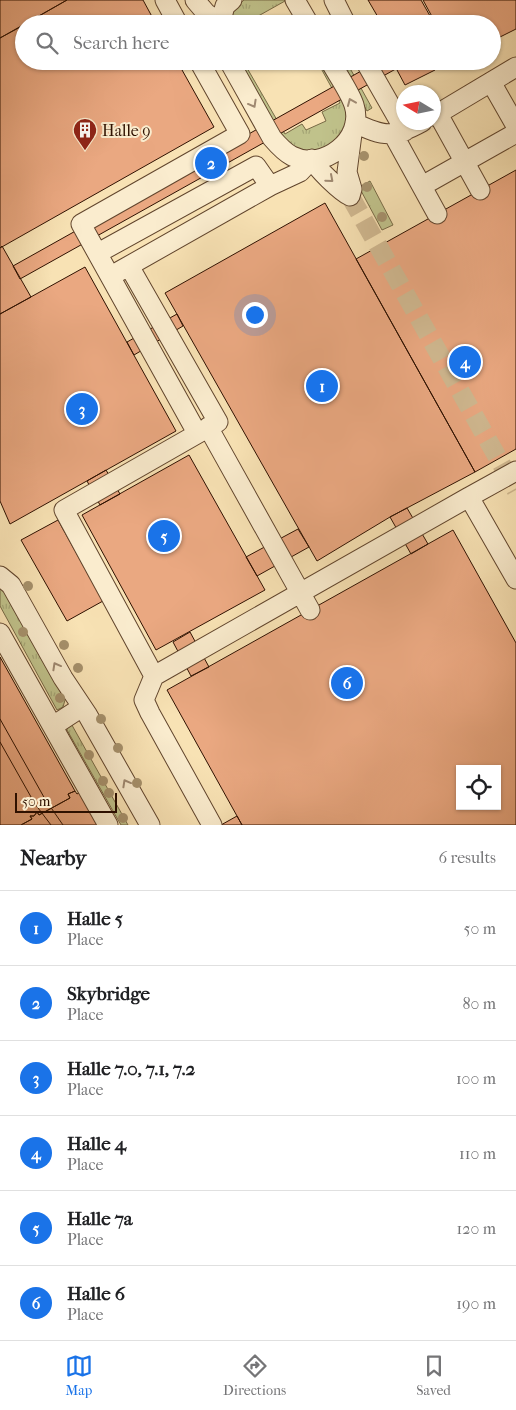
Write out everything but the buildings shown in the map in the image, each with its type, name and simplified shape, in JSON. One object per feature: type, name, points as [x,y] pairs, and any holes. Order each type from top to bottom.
[{"type":"lane","points":[[165,0],[173,15]]},
{"type":"lane","points":[[295,0],[304,15]]},
{"type":"lane","points":[[334,0],[342,15]]},
{"type":"lane","points":[[205,15],[217,9]]},
{"type":"lane","points":[[441,112],[516,67]]},
{"type":"lane","points":[[204,70],[240,134],[80,224],[310,610]]},
{"type":"lane","points":[[234,70],[272,138],[281,148],[293,156],[321,159],[334,153],[345,144],[354,128]]},
{"type":"lane","points":[[312,159],[317,169],[328,176],[345,194],[350,196],[352,189],[347,172],[354,128],[354,105],[335,70]]},
{"type":"lane","points":[[369,70],[422,186],[437,214]]},
{"type":"lane","points":[[491,82],[516,126]]},
{"type":"lane","points":[[441,123],[466,161],[480,190]]},
{"type":"lane","points":[[354,128],[382,135],[404,130]]},
{"type":"lane","points":[[422,186],[516,133]]},
{"type":"lane","points":[[98,253],[256,166],[281,148]]},
{"type":"lane","points":[[111,277],[270,186],[300,172],[312,159]]},
{"type":"lane","points":[[256,166],[270,186]]},
{"type":"lane","points":[[129,266],[218,422],[64,510],[154,676]]},
{"type":"lane","points":[[212,825],[144,700],[154,676],[516,471]]},
{"type":"lane","points":[[469,497],[516,579]]},
{"type":"lane","points":[[0,576],[11,585],[63,678],[82,707],[150,825]]},
{"type":"lane","points":[[0,633],[108,825]]},
{"type":"lane","points":[[53,726],[82,707]]},
{"type":"green space","points":[[244,0],[285,1],[260,15],[231,15],[232,11]]},
{"type":"green space","points":[[244,70],[248,70],[285,134],[302,124],[306,130],[326,121],[322,112],[340,103],[322,70],[328,70],[345,102],[347,123],[336,144],[312,153],[294,148],[282,137]]},
{"type":"green space","points":[[344,70],[351,70],[372,108],[367,111]]},
{"type":"green space","points":[[370,181],[393,225],[382,230],[359,187]]},
{"type":"green space","points":[[0,586],[3,588],[65,700],[63,707],[57,710],[0,606]]},
{"type":"green space","points":[[72,725],[128,825],[121,825],[67,730],[67,727]]},
{"type":"tunnel","points":[[350,196],[516,490]]},
{"type":"tram line","points":[[0,719],[45,799],[63,825]]},
{"type":"tram line","points":[[0,742],[35,804],[51,825]]},
{"type":"place","name":"Halle 9","points":[[85,151]]},
{"type":"place","name":"Skybridge","points":[[211,163]]},
{"type":"place","name":"Halle 4","points":[[465,362]]},
{"type":"place","name":"Halle 5","points":[[322,386]]},
{"type":"place","name":"Halle 7.0, 7.1, 7.2","points":[[82,409]]},
{"type":"place","name":"Halle 7a","points":[[164,536]]},
{"type":"place","name":"Halle 6","points":[[347,683]]}]
